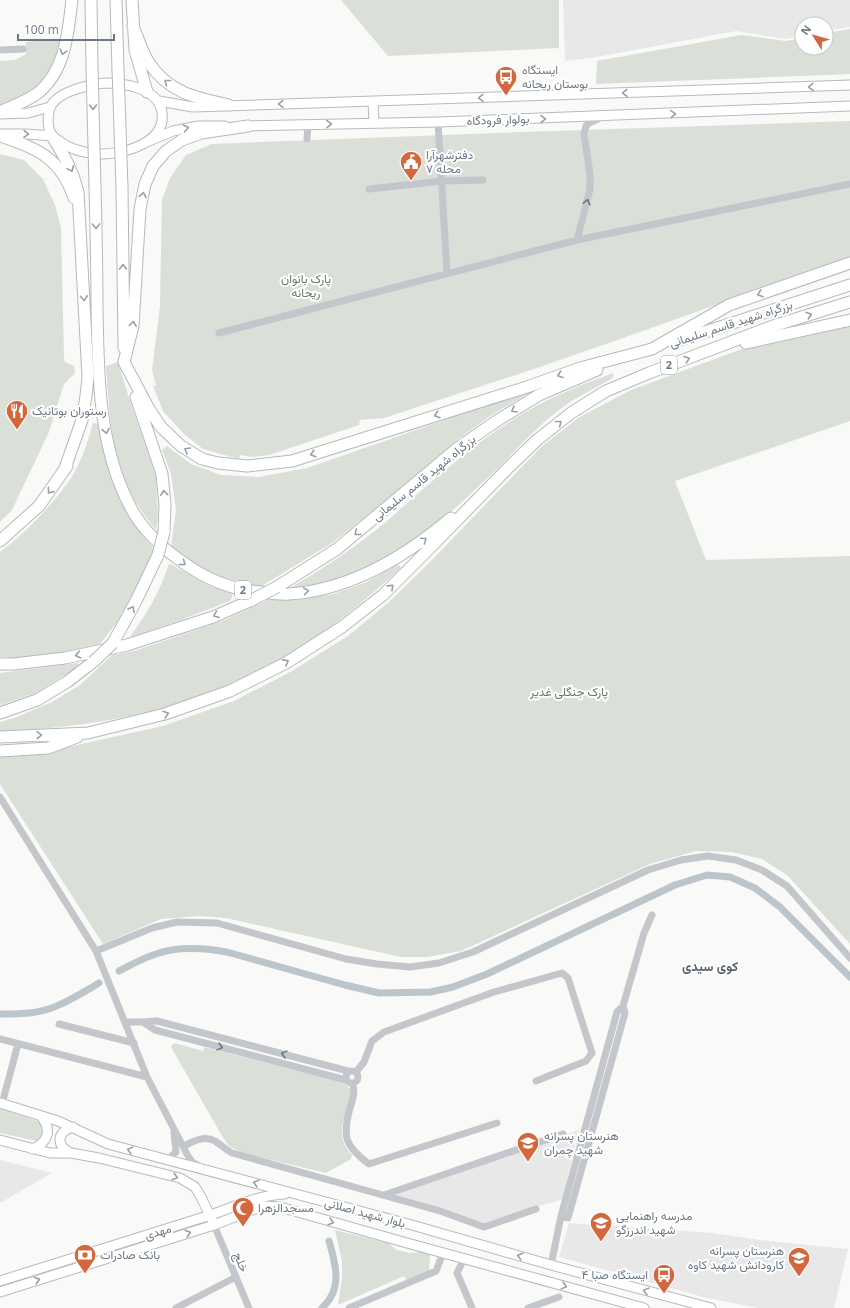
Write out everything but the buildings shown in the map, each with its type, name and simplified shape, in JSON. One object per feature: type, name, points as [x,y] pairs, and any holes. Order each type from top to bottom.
[{"type":"highway","points":[[0,113],[24,102],[38,93],[50,81],[59,66],[64,50],[72,0]]},
{"type":"highway","points":[[0,541],[39,506],[64,471],[82,436],[91,404],[98,350],[91,0]]},
{"type":"highway","points":[[0,712],[37,700],[67,682],[93,662],[113,643],[136,601],[158,555],[164,532],[165,505],[162,474],[124,362],[122,187],[116,0]]},
{"type":"highway","points":[[132,0],[135,50],[146,92]]},
{"type":"highway","points":[[133,26],[149,63],[162,78],[177,89],[192,96],[229,105]]},
{"type":"highway","points":[[248,126],[201,133],[182,140],[166,150],[153,166],[145,184],[140,209],[134,326],[124,362],[149,409],[161,427],[181,446],[202,459],[218,463],[247,466],[292,461],[527,387],[580,368],[652,349],[729,305],[850,263]]},
{"type":"highway","points":[[0,135],[37,150],[52,160],[63,175],[72,192],[79,214]]},
{"type":"highway","points":[[52,136],[68,162],[78,192],[88,377],[82,420],[64,471]]},
{"type":"highway","name":"بزرگراه شهید قاسم سلیمانی","points":[[0,664],[14,664],[65,658],[127,645],[213,617],[252,600],[337,549],[459,447],[498,420],[540,394],[589,373],[652,349],[850,285]]},
{"type":"highway","name":"بزرگراه شهید قاسم سلیمانی","points":[[509,467],[537,440],[571,413],[606,391],[773,326],[850,302]]},
{"type":"highway","points":[[708,351],[850,320]]},
{"type":"highway","name":"2","points":[[98,350],[105,428],[111,459],[131,509],[146,530],[165,550],[193,570],[219,583],[248,591],[288,594],[329,588],[365,574],[396,559],[433,533],[509,467]]},
{"type":"highway","points":[[0,752],[48,748],[88,733],[165,714],[230,691],[286,662],[342,628],[383,595],[509,467]]},
{"type":"highway","points":[[0,737],[88,733]]},
{"type":"main road","points":[[0,113],[28,113],[50,107],[62,96],[68,93],[94,84],[104,83],[123,84],[146,92],[159,101],[163,115],[160,130],[149,141],[137,147],[116,153],[98,154],[76,150],[64,145],[52,136],[26,134],[0,135]]},
{"type":"main road","name":"بولوار فرودگاه","points":[[159,101],[193,106],[373,102],[850,85]]},
{"type":"main road","points":[[373,102],[374,123]]},
{"type":"main road","name":"بولوار فرودگاه","points":[[149,141],[173,131],[198,126],[308,125],[602,117],[850,106]]},
{"type":"main road","points":[[50,107],[47,121],[52,136]]},
{"type":"main road","name":"بلوار شهید اصلانی","points":[[1,1103],[58,1121],[108,1144],[412,1225],[551,1265],[710,1308]]},
{"type":"main road","points":[[32,1149],[40,1146],[46,1139],[48,1131],[46,1122],[41,1116]]},
{"type":"main road","points":[[70,1153],[64,1149],[60,1143],[60,1135],[65,1129],[73,1127]]},
{"type":"main road","points":[[0,1140],[50,1153],[70,1153],[99,1158],[180,1178],[195,1187],[214,1225]]},
{"type":"main road","name":"مهدی","points":[[0,1281],[210,1215],[252,1200],[274,1194],[293,1194]]},
{"type":"main road","name":"مهدی","points":[[0,1292],[214,1225],[254,1209],[264,1206],[280,1207]]},
{"type":"main road","name":"بلوار شهید اصلانی","points":[[280,1207],[644,1308]]},
{"type":"street","points":[[0,50],[24,49]]},
{"type":"street","points":[[577,240],[590,188],[590,174],[584,134],[586,126],[589,123],[602,117]]},
{"type":"street","points":[[438,122],[447,273]]},
{"type":"street","points":[[307,139],[308,125]]},
{"type":"street","points":[[369,189],[442,181],[483,180]]},
{"type":"street","points":[[219,332],[577,240],[850,184]]},
{"type":"street","points":[[0,797],[96,951],[147,1077],[188,1156],[192,1162],[204,1170]]},
{"type":"street","points":[[96,951],[152,928],[177,922],[217,923],[346,959],[410,967],[439,963],[473,952],[648,870],[681,860],[708,856],[736,860],[762,870],[787,886],[850,958]]},
{"type":"street","points":[[551,1265],[561,1216],[617,1012],[623,1006],[644,933],[652,915]]},
{"type":"street","points":[[356,1072],[364,1062],[372,1041],[384,1032],[494,992],[562,973],[568,978],[592,1053],[586,1061],[536,1081]]},
{"type":"street","points":[[125,1022],[157,1021],[356,1072]]},
{"type":"street","points":[[143,1022],[155,1030],[349,1082],[358,1079],[356,1072]]},
{"type":"street","points":[[58,1024],[134,1043]]},
{"type":"street","points":[[172,1034],[174,1025]]},
{"type":"street","points":[[195,1040],[197,1031]]},
{"type":"street","points":[[0,1039],[147,1077]]},
{"type":"street","points":[[238,1052],[240,1043]]},
{"type":"street","points":[[1,1103],[18,1044]]},
{"type":"street","points":[[296,1067],[299,1058]]},
{"type":"street","points":[[348,1071],[346,1074],[355,1092],[346,1122],[346,1139],[355,1153],[369,1164],[497,1123]]},
{"type":"street","points":[[168,1160],[176,1152],[174,1131]]},
{"type":"street","points":[[383,1195],[563,1134]]},
{"type":"street","points":[[184,1146],[201,1138],[208,1139],[215,1141],[232,1153],[440,1211],[484,1227],[536,1209]]},
{"type":"street","name":"خلج","points":[[214,1225],[249,1308]]},
{"type":"street","points":[[349,1308],[436,1271],[443,1253]]},
{"type":"street","points":[[464,1259],[457,1273],[472,1308]]},
{"type":"street","points":[[176,1308],[236,1277]]},
{"type":"street","points":[[528,1308],[559,1297]]},
{"type":"shaded area","points":[[563,0],[850,0],[850,27],[834,30],[834,16],[794,16],[794,38],[786,39],[736,31],[597,57],[565,61]]},
{"type":"shaded area","name":"هنرستان پسرانه شهید چمران","points":[[578,1130],[563,1199],[483,1223],[390,1197]]},
{"type":"shaded area","points":[[0,1160],[52,1173],[0,1203]]},
{"type":"shaded area","points":[[569,1223],[712,1233],[760,1240],[848,1249],[834,1308],[758,1308],[707,1298],[559,1257]]},
{"type":"green space","points":[[341,0],[559,0],[559,48],[388,56]]},
{"type":"green space","points":[[850,29],[850,74],[596,84],[597,61],[741,35],[786,41],[794,40],[794,56],[834,56],[834,32]]},
{"type":"green space","points":[[61,38],[57,60],[53,68],[41,83],[17,100],[0,105],[0,61],[15,60],[26,54],[26,42]]},
{"type":"green space","name":"پارک بانوان ریحانه","points":[[850,121],[850,257],[534,369],[384,418],[360,420],[359,425],[269,455],[251,457],[240,455],[239,459],[203,449],[184,434],[163,411],[153,386],[156,386],[152,370],[160,306],[162,200],[170,178],[186,155],[212,144]]},
{"type":"green space","points":[[0,154],[24,160],[43,179],[55,205],[61,228],[64,358],[65,362],[74,366],[75,373],[64,384],[49,432],[12,510],[0,522]]},
{"type":"green space","name":"پارک جنگلی غدیر","points":[[850,324],[850,421],[675,481],[706,560],[850,556],[850,944],[787,875],[762,859],[732,852],[696,851],[650,864],[461,951],[427,957],[401,957],[226,918],[200,916],[161,919],[103,944],[0,784],[0,756],[50,751],[163,726],[234,701],[292,671],[348,636],[389,602],[430,562],[541,447],[578,418],[631,390],[742,349]]},
{"type":"green space","points":[[118,362],[156,476],[158,516],[156,530],[131,494],[116,453],[109,409],[106,366]]},
{"type":"green space","points":[[613,373],[613,378],[571,401],[557,412],[444,518],[404,548],[358,573],[333,582],[288,589],[362,541],[475,446],[501,428],[550,399]]},
{"type":"green space","points":[[528,391],[529,393],[493,414],[458,439],[394,494],[332,543],[260,587],[219,576],[193,563],[171,546],[176,510],[171,474],[162,450],[167,446],[191,464],[221,475],[259,477],[307,468]]},
{"type":"green space","points":[[93,423],[98,424],[105,458],[116,490],[132,521],[153,548],[151,559],[123,615],[100,644],[64,652],[15,658],[0,657],[0,552],[10,545],[48,508],[64,488],[75,472],[81,459]]},
{"type":"green space","points":[[169,564],[207,585],[233,594],[230,601],[181,620],[130,637],[162,584]]},
{"type":"green space","points":[[398,564],[401,568],[345,616],[315,638],[276,662],[224,687],[193,699],[130,716],[66,726],[0,731],[0,722],[14,718],[52,702],[80,685],[112,655],[134,651],[225,620],[268,600],[291,600],[333,594],[367,582]]},
{"type":"green space","points":[[78,663],[79,666],[36,693],[0,705],[0,673]]},
{"type":"green space","points":[[174,1043],[203,1051],[204,1047],[344,1083],[352,1093],[342,1129],[343,1140],[352,1155],[351,1159],[326,1173],[242,1153],[229,1146],[171,1047]]},
{"type":"green space","points":[[0,1108],[40,1122],[45,1126],[43,1138],[37,1141],[0,1133]]},
{"type":"green space","points":[[335,1230],[388,1243],[397,1250],[410,1253],[420,1252],[430,1254],[429,1271],[406,1280],[404,1276],[338,1305],[342,1278],[342,1261]]},
{"type":"waterway","points":[[119,971],[164,951],[200,949],[227,952],[379,993],[431,992],[453,987],[487,974],[675,885],[707,875],[730,877],[755,888],[780,907],[850,977]]},
{"type":"waterway","points":[[0,1014],[39,1012],[46,1010],[66,1002],[99,983]]},
{"type":"waterway","points":[[322,1308],[329,1301],[333,1293],[336,1276],[334,1259],[329,1241]]},
{"type":"place","name":"ایستگاه بوستان ریحانه","points":[[506,96]]},
{"type":"place","name":"دفترشهرآرا محله ۷","points":[[411,182]]},
{"type":"place","name":"رستوران بوتانیک","points":[[17,430]]},
{"type":"place","name":"هنرستان پسرانه شهید چمران","points":[[528,1162]]},
{"type":"place","name":"مسجدالزهرا","points":[[243,1228]]},
{"type":"place","name":"مدرسه راهنمایی شهید اندرزگو","points":[[601,1242]]},
{"type":"place","name":"بانک صادرات","points":[[85,1274]]},
{"type":"place","name":"هنرستان پسرانه کارودانش شهید کاوه","points":[[799,1278]]},
{"type":"place","name":"ایستگاه صبا ۴","points":[[664,1294]]},
{"type":"district","name":"کوی سیدی","points":[[710,966]]}]
